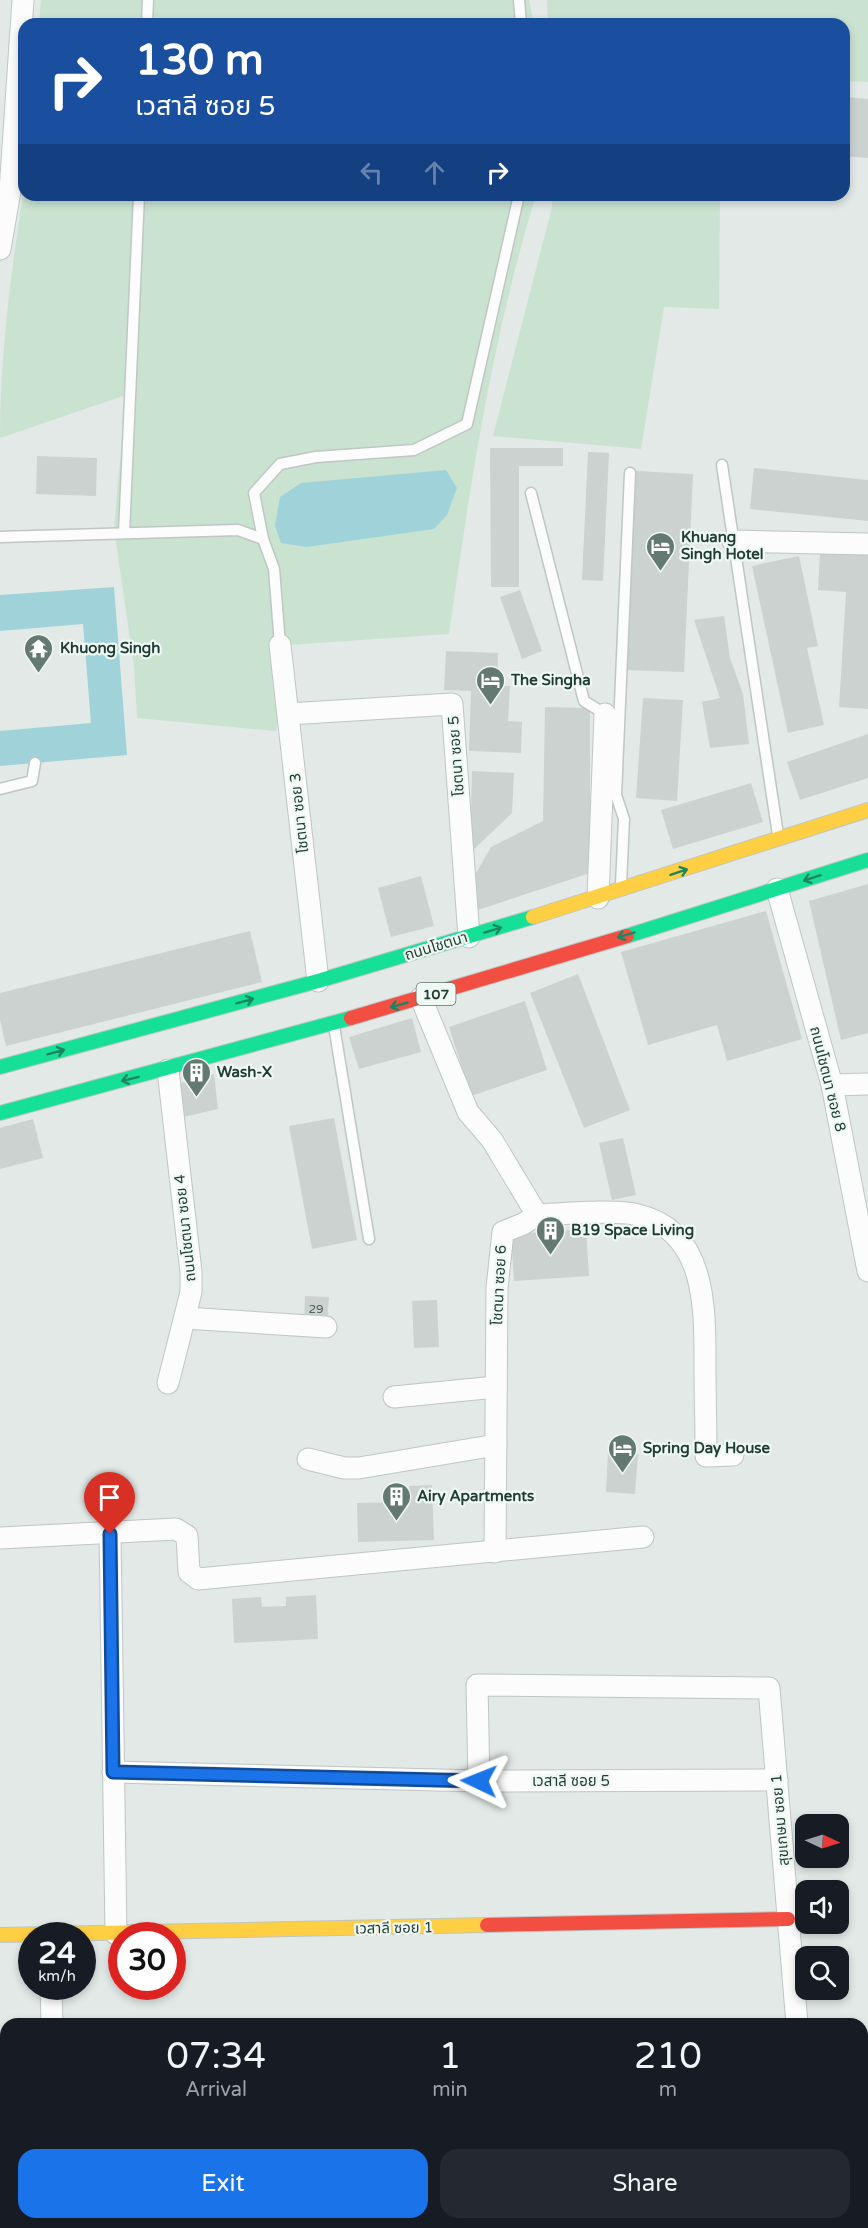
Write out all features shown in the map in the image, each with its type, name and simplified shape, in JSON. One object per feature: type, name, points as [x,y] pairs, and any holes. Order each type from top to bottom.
[{"type":"main road","name":"ถนนโชตนา","points":[[0,1067],[318,981],[469,937],[621,891],[868,810]]},
{"type":"main road","name":"107","points":[[0,1113],[168,1070],[421,998],[777,890],[868,860]]},
{"type":"main road","name":"เวสาลี ซอย 1","points":[[186,1932],[788,1919]]},
{"type":"main road","name":"เวสาลี ซอย 1","points":[[0,1935],[18,1935]]},
{"type":"street","points":[[22,18],[23,0]]},
{"type":"street","points":[[0,249],[10,190],[18,73]]},
{"type":"street","points":[[733,542],[868,544]]},
{"type":"street","name":"โชตนา ซอย 3","points":[[280,645],[318,981]]},
{"type":"street","name":"โชตนา ซอย 5","points":[[288,714],[452,704],[469,937]]},
{"type":"street","points":[[598,898],[606,714]]},
{"type":"street","name":"ถนนโชตนา ซอย 8","points":[[777,890],[832,1084],[868,1271]]},
{"type":"street","points":[[421,998],[468,1112],[492,1140],[537,1215],[637,1214],[656,1222],[677,1238],[688,1252],[696,1271],[705,1305],[706,1456],[733,1455]]},
{"type":"street","name":"ถนนโชตนา ซอย 4","points":[[168,1070],[191,1272],[191,1292],[168,1383]]},
{"type":"street","points":[[832,1084],[868,1084]]},
{"type":"street","name":"โชตนา ซอย 6","points":[[495,1552],[500,1243],[503,1232],[537,1215]]},
{"type":"street","points":[[185,1318],[326,1327]]},
{"type":"street","points":[[394,1397],[496,1387]]},
{"type":"street","points":[[308,1459],[345,1468],[359,1468],[496,1445]]},
{"type":"street","points":[[0,1538],[176,1529],[187,1536],[189,1572],[198,1579],[643,1537]]},
{"type":"street","points":[[110,1534],[116,1922]]},
{"type":"street","name":"สุขเกษม ซอย 1","points":[[479,1781],[477,1684],[769,1689],[796,2018]]},
{"type":"street","name":"เวสาลี ซอย 5","points":[[113,1772],[479,1781],[777,1780]]},
{"type":"street","points":[[51,2000],[52,2018]]},
{"type":"lane","points":[[147,18],[148,0]]},
{"type":"lane","points":[[519,0],[520,18]]},
{"type":"lane","points":[[124,533],[139,201]]},
{"type":"lane","points":[[280,645],[274,569],[262,539],[254,493],[280,464],[316,457],[414,450],[467,424],[518,201]]},
{"type":"lane","points":[[722,465],[778,840]]},
{"type":"lane","points":[[621,891],[624,819],[616,795],[630,473]]},
{"type":"lane","points":[[531,493],[584,701],[606,714]]},
{"type":"lane","points":[[0,537],[238,530],[262,539]]},
{"type":"lane","points":[[0,789],[32,781],[35,763]]},
{"type":"lane","points":[[334,1023],[369,1239]]},
{"type":"green space","points":[[41,0],[529,0],[533,18],[40,18]]},
{"type":"green space","points":[[547,0],[868,0],[868,82],[850,81],[850,18],[548,18]]},
{"type":"green space","points":[[22,201],[534,201],[507,303],[484,413],[449,634],[289,645],[276,731],[137,718],[134,667],[114,528],[126,395],[0,438],[2,375]]},
{"type":"green space","points":[[552,201],[720,201],[719,309],[664,307],[641,449],[493,436]]},
{"type":"water","points":[[446,470],[457,488],[447,515],[434,529],[307,547],[281,543],[275,526],[280,497],[301,483]]},
{"type":"water","points":[[114,587],[127,755],[0,766],[0,731],[91,723],[83,624],[0,631],[0,595]]},
{"type":"building","points":[[850,98],[868,99],[868,158],[850,156]]},
{"type":"building","points":[[490,448],[563,448],[563,466],[519,466],[519,587],[491,587]]},
{"type":"building","points":[[588,452],[609,453],[603,581],[582,580]]},
{"type":"building","points":[[37,456],[97,458],[96,496],[36,494]]},
{"type":"building","points":[[754,468],[868,480],[868,521],[750,509]]},
{"type":"building","name":"Khuang Singh Hotel","points":[[636,471],[693,474],[684,672],[626,670]]},
{"type":"building","points":[[820,552],[868,555],[868,709],[839,707],[846,592],[818,590]]},
{"type":"building","points":[[799,556],[818,646],[807,648],[824,725],[788,733],[752,566]]},
{"type":"building","points":[[520,590],[542,651],[522,659],[500,597]]},
{"type":"building","points":[[724,616],[730,658],[743,694],[749,744],[710,748],[702,702],[720,698],[694,620]]},
{"type":"building","name":"The Singha","points":[[446,651],[498,653],[497,686],[510,686],[508,721],[522,722],[521,753],[469,751],[471,691],[444,690]]},
{"type":"building","points":[[643,698],[683,700],[677,801],[636,798]]},
{"type":"building","points":[[545,707],[590,708],[590,873],[478,910],[475,875],[491,847],[543,821]]},
{"type":"building","points":[[868,734],[868,778],[800,800],[787,762]]},
{"type":"building","points":[[472,771],[514,773],[512,813],[470,853]]},
{"type":"building","points":[[751,783],[763,822],[673,849],[661,810]]},
{"type":"building","points":[[421,876],[434,926],[391,937],[378,888]]},
{"type":"building","points":[[868,884],[868,1033],[841,1040],[809,901]]},
{"type":"building","points":[[766,911],[802,1039],[727,1061],[717,1025],[648,1045],[621,952]]},
{"type":"building","points":[[250,931],[262,982],[6,1046],[0,1020],[0,993]]},
{"type":"building","points":[[578,974],[630,1110],[584,1128],[530,993]]},
{"type":"building","points":[[525,1001],[547,1070],[471,1096],[449,1027]]},
{"type":"building","points":[[412,1018],[421,1052],[359,1069],[349,1037]]},
{"type":"building","name":"Wash-X","points":[[214,1074],[218,1109],[179,1118],[173,1085]]},
{"type":"building","points":[[334,1118],[357,1240],[312,1249],[289,1126]]},
{"type":"building","points":[[33,1119],[43,1158],[0,1169],[0,1128]]},
{"type":"building","points":[[623,1138],[636,1195],[612,1200],[599,1143]]},
{"type":"building","name":"B19 Space Living","points":[[586,1229],[589,1276],[514,1281],[511,1234]]},
{"type":"building","points":[[305,1296],[329,1297],[327,1323],[304,1322]]},
{"type":"building","points":[[437,1300],[439,1347],[414,1348],[412,1301]]},
{"type":"building","name":"Spring Day House","points":[[608,1452],[638,1454],[635,1494],[606,1492]]},
{"type":"building","name":"Airy Apartments","points":[[432,1485],[434,1540],[358,1542],[357,1503],[409,1502],[409,1486]]},
{"type":"building","points":[[316,1595],[318,1639],[234,1643],[232,1599],[261,1597],[262,1607],[286,1606],[286,1597]]},
{"type":"traffic: fast","points":[[627,936],[868,860]]},
{"type":"traffic: fast","points":[[0,1067],[318,981],[533,917]]},
{"type":"traffic: fast","points":[[0,1113],[351,1018]]},
{"type":"traffic: slow","points":[[533,917],[868,810]]},
{"type":"traffic: slow","points":[[0,1935],[487,1925]]},
{"type":"traffic: jam","points":[[351,1018],[627,936]]},
{"type":"traffic: jam","points":[[487,1925],[788,1919]]},
{"type":"place","name":"Khuang Singh Hotel","points":[[660,572]]},
{"type":"place","name":"Khuong Singh","points":[[39,674]]},
{"type":"place","name":"The Singha","points":[[490,706]]},
{"type":"place","name":"Wash-X","points":[[196,1098]]},
{"type":"place","name":"B19 Space Living","points":[[550,1256]]},
{"type":"place","name":"Spring Day House","points":[[622,1474]]},
{"type":"place","name":"Airy Apartments","points":[[396,1522]]},
{"type":"route","points":[[110,1534],[113,1772],[479,1781]]}]
